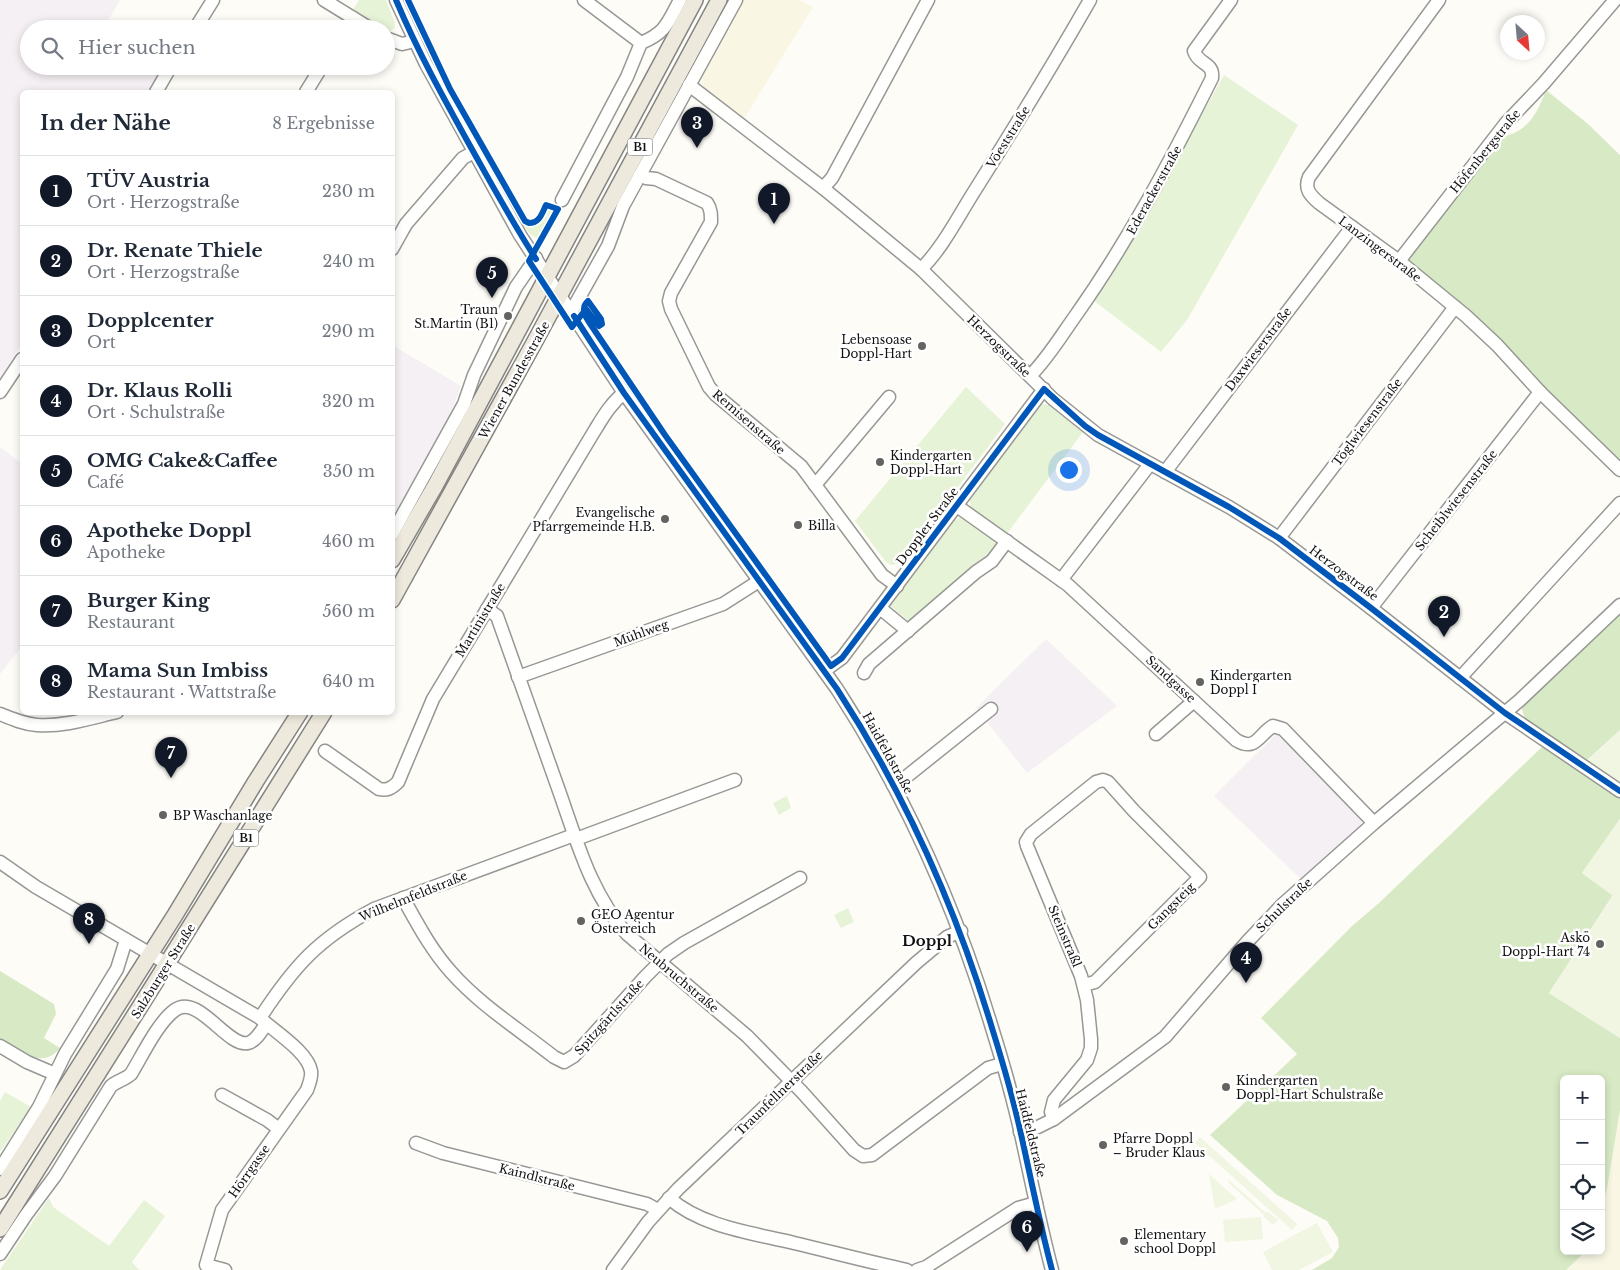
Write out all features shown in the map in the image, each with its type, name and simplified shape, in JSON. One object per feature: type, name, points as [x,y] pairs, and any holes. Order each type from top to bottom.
[{"type":"main road","name":"Wiener Bundesstraße","points":[[395,594],[554,285],[695,0]]},
{"type":"main road","name":"Wiener Bundesstraße","points":[[395,555],[435,486],[495,373],[554,285],[719,0]]},
{"type":"main road","name":"Salzburger Straße","points":[[0,1191],[151,953],[298,715]]},
{"type":"main road","name":"Salzburger Straße","points":[[0,1229],[185,937],[322,715]]},
{"type":"street","points":[[200,20],[212,0]]},
{"type":"street","points":[[324,0],[346,20]]},
{"type":"street","name":"Haidfeldstraße","points":[[396,0],[415,41],[520,235],[624,393],[824,671],[865,733],[893,785],[927,852],[960,931],[983,997],[1020,1132],[1052,1270]]},
{"type":"street","points":[[584,0],[642,42]]},
{"type":"street","points":[[562,200],[627,78],[642,42],[653,38],[663,30],[680,0]]},
{"type":"street","points":[[571,312],[608,246],[623,206],[736,0]]},
{"type":"street","points":[[823,188],[832,178],[928,0]]},
{"type":"street","name":"Vöeststraße","points":[[921,269],[946,235],[1008,138],[1090,0]]},
{"type":"street","name":"Ederackerstraße","points":[[1030,376],[1097,285],[1124,243],[1170,162],[1212,78],[1211,68],[1195,55],[1194,51],[1231,0]]},
{"type":"street","name":"Lanzingerstraße","points":[[1439,0],[1308,177],[1306,184],[1310,195],[1399,261],[1455,306],[1620,470]]},
{"type":"street","name":"Höfenbergstraße","points":[[1399,261],[1506,123],[1544,83],[1615,0]]},
{"type":"street","points":[[395,41],[402,44],[415,41]]},
{"type":"street","points":[[157,90],[166,75]]},
{"type":"street","points":[[307,90],[316,75]]},
{"type":"street","name":"Herzogstraße","points":[[688,85],[823,188],[921,269],[1044,390],[1085,426],[1229,507],[1279,538],[1505,713],[1620,791]]},
{"type":"street","points":[[395,244],[406,224],[464,158],[474,152]]},
{"type":"street","name":"Remisenstraße","points":[[640,175],[656,179],[707,203],[710,207],[711,222],[671,293],[669,300],[671,309],[709,387],[716,395],[801,466],[882,575],[896,586]]},
{"type":"street","name":"Daxwieserstraße","points":[[1165,472],[1352,227]]},
{"type":"street","points":[[395,529],[464,404],[470,386],[512,295],[536,258]]},
{"type":"street","name":"Töglwiesenstraße","points":[[1279,538],[1455,306]]},
{"type":"street","points":[[0,392],[20,361]]},
{"type":"street","name":"Wiener Bundesstraße","points":[[470,386],[495,373]]},
{"type":"street","name":"Doppler Straße","points":[[824,671],[842,658],[1044,390]]},
{"type":"street","name":"Scheiblwiesenstraße","points":[[1371,608],[1540,392]]},
{"type":"street","name":"Martinistraße","points":[[325,751],[379,788],[384,790],[393,787],[402,773],[433,699],[607,411],[624,393]]},
{"type":"street","points":[[815,484],[889,397]]},
{"type":"street","points":[[1061,580],[1150,464]]},
{"type":"street","points":[[1460,678],[1620,503]]},
{"type":"street","name":"Sandgasse","points":[[957,506],[1061,580],[1236,740],[1244,745],[1251,745],[1273,726],[1283,729],[1374,823]]},
{"type":"street","points":[[864,673],[870,664],[976,572],[992,561],[1007,541]]},
{"type":"street","name":"Mühlweg","points":[[518,677],[723,604],[759,581]]},
{"type":"street","name":"Schulstraße","points":[[1020,1132],[1038,1127],[1054,1119],[1165,1037],[1262,925],[1311,878],[1505,713],[1620,605]]},
{"type":"street","points":[[880,608],[908,631]]},
{"type":"street","name":"Neubruchstraße","points":[[487,609],[497,616],[592,882],[614,920],[626,934],[736,1025],[792,1080],[854,1150],[863,1156],[872,1154],[988,1068],[1002,1064]]},
{"type":"street","points":[[1156,734],[1194,702]]},
{"type":"street","points":[[893,785],[901,781],[991,709]]},
{"type":"street","points":[[0,714],[21,722],[37,725],[73,722],[104,715]]},
{"type":"street","name":"Wilhelmfeldstraße","points":[[263,1021],[284,982],[302,962],[324,940],[360,916],[403,898],[735,780]]},
{"type":"street","name":"Steinstraßl","points":[[1054,1119],[1051,1112],[1054,1100],[1090,1054],[1091,1039],[1084,985],[1075,958],[1026,842],[1031,834],[1040,826],[1096,782],[1103,780]]},
{"type":"street","name":"Gangsteig","points":[[1084,985],[1095,982],[1200,877],[1108,782],[1103,780]]},
{"type":"street","points":[[0,862],[36,887],[151,953],[263,1021],[254,1040],[249,1043],[243,1043],[225,1034],[210,1018],[197,1010],[185,1007],[174,1010],[156,1034],[131,1074],[111,1086],[56,1176],[26,1215],[0,1254]]},
{"type":"street","name":"Spitzgärtlstraße","points":[[403,898],[416,923],[450,971],[484,1003],[554,1057],[564,1062],[574,1056],[661,962],[684,943],[800,878]]},
{"type":"street","name":"Traunfellnerstraße","points":[[613,1270],[669,1198],[916,962],[947,937],[960,931]]},
{"type":"street","points":[[0,1168],[39,1107],[65,1054],[117,969],[126,940]]},
{"type":"street","name":"Hörrgasse","points":[[225,1270],[203,1267],[222,1210],[309,1085],[312,1073],[310,1065],[305,1058],[263,1021]]},
{"type":"street","points":[[0,1046],[27,1062],[55,1074]]},
{"type":"street","points":[[222,1095],[267,1120],[279,1129]]},
{"type":"street","name":"Kaindlstraße","points":[[416,1142],[443,1153],[647,1204],[658,1210]]},
{"type":"street","points":[[669,1198],[678,1206],[693,1214],[732,1228],[907,1270]]},
{"type":"street","points":[[917,1270],[926,1267],[1018,1208],[1036,1203]]},
{"type":"shaded area","points":[[0,0],[120,0],[108,20],[20,20],[20,75],[158,75],[149,90],[20,90],[20,346],[0,379]]},
{"type":"shaded area","points":[[743,0],[799,0],[813,7],[744,119],[709,93],[702,82],[703,74]]},
{"type":"shaded area","points":[[395,347],[461,386],[450,414],[395,517]]},
{"type":"shaded area","points":[[0,447],[20,462],[20,649],[0,674]]},
{"type":"shaded area","points":[[1046,639],[1117,706],[1027,773],[976,708]]},
{"type":"shaded area","points":[[1276,734],[1282,740],[1285,738],[1362,820],[1360,827],[1301,879],[1214,796]]},
{"type":"shaded area","points":[[1620,1110],[1620,1270],[1566,1270],[1582,1255],[1605,1255],[1605,1195]]},
{"type":"green space","points":[[359,0],[386,0],[394,20],[369,20],[353,10]]},
{"type":"green space","points":[[1224,75],[1298,125],[1187,320],[1161,352],[1093,300],[1129,245]]},
{"type":"green space","points":[[1546,90],[1588,124],[1620,155],[1620,464],[1411,266],[1409,259],[1410,254],[1498,138],[1516,132],[1529,122]]},
{"type":"green space","points":[[547,207],[552,210],[541,232],[548,235],[546,238],[534,237],[522,223],[535,224]]},
{"type":"green space","points":[[966,387],[1005,424],[901,563],[891,565],[886,562],[855,521]]},
{"type":"green space","points":[[1041,404],[1052,405],[1083,432],[1006,535],[973,511],[970,506],[970,500],[1032,412]]},
{"type":"green space","points":[[961,517],[967,518],[996,539],[998,544],[989,558],[984,557],[909,621],[889,605],[945,530],[953,521]]},
{"type":"green space","points":[[1620,614],[1620,730],[1585,762],[1525,720],[1522,709],[1523,705]]},
{"type":"green space","points":[[1620,730],[1620,786],[1585,762]]},
{"type":"green space","points":[[1543,746],[1620,797],[1620,819],[1582,873],[1613,895],[1549,993],[1620,1038],[1620,1110],[1605,1195],[1605,1075],[1560,1075],[1560,1255],[1582,1255],[1566,1270],[1312,1270],[1332,1258],[1339,1247],[1338,1238],[1327,1221],[1277,1195],[1210,1135],[1297,1054],[1261,1018],[1352,926],[1379,903]]},
{"type":"green space","points":[[787,796],[791,808],[779,815],[773,803]]},
{"type":"green space","name":"Askö Doppl-Hart 74","points":[[1620,819],[1620,1038],[1549,993],[1613,896],[1582,873]]},
{"type":"green space","points":[[848,908],[854,922],[841,928],[834,915]]},
{"type":"green space","points":[[0,971],[54,1004],[56,1014],[44,1038],[60,1048],[53,1054],[46,1058],[38,1058],[22,1053],[0,1041]]},
{"type":"green space","points":[[5,1092],[31,1107],[0,1152],[0,1101]]},
{"type":"green space","points":[[1200,1137],[1297,1224],[1292,1230],[1195,1143]]},
{"type":"green space","points":[[1209,1174],[1237,1199],[1215,1209]]},
{"type":"green space","points":[[1229,1180],[1266,1213],[1267,1211],[1278,1220],[1273,1225],[1228,1182]]},
{"type":"green space","points":[[49,1198],[53,1207],[109,1246],[144,1200],[165,1216],[132,1262],[139,1270],[0,1270]]},
{"type":"green space","points":[[1261,1217],[1263,1239],[1225,1242],[1223,1220]]},
{"type":"green space","points":[[1317,1223],[1333,1252],[1299,1270],[1272,1270],[1263,1252]]},
{"type":"cycle path","points":[[396,0],[421,55],[450,109],[518,231],[536,259]]},
{"type":"cycle path","points":[[408,0],[450,89],[525,221],[529,223],[536,221],[546,205],[558,209],[529,261],[572,327],[586,309],[599,326],[602,324],[601,319],[588,301],[585,305],[584,308],[584,312],[590,324],[665,435],[831,666],[842,658],[1044,389],[1085,426],[1098,435],[1229,507],[1279,538],[1505,713],[1620,791]]},
{"type":"cycle path","points":[[574,316],[624,393],[837,689],[885,769],[945,896],[978,983],[1015,1107],[1052,1270]]},
{"type":"place","name":"Dopplcenter","points":[[697,148]]},
{"type":"place","name":"TÜV Austria","points":[[774,224]]},
{"type":"place","name":"OMG Cake&Caffee","points":[[492,298]]},
{"type":"place","name":"Traun St.Martin (B1)","points":[[508,316]]},
{"type":"place","name":"Lebensoase Doppl-Hart","points":[[922,346]]},
{"type":"place","name":"Kindergarten Doppl-Hart","points":[[880,462]]},
{"type":"place","name":"Evangelische Pfarrgemeinde H.B.","points":[[665,519]]},
{"type":"place","name":"Billa","points":[[798,525]]},
{"type":"place","name":"Dr. Renate Thiele","points":[[1444,637]]},
{"type":"place","name":"Kindergarten Doppl I","points":[[1200,682]]},
{"type":"place","name":"Burger King","points":[[171,778]]},
{"type":"place","name":"BP Waschanlage","points":[[163,815]]},
{"type":"place","name":"GEO Agentur Österreich","points":[[581,921]]},
{"type":"place","name":"Mama Sun Imbiss","points":[[89,944]]},
{"type":"place","name":"Askö Doppl-Hart 74","points":[[1600,944]]},
{"type":"place","name":"Dr. Klaus Rolli","points":[[1246,983]]},
{"type":"place","name":"Kindergarten Doppl-Hart Schulstraße","points":[[1226,1087]]},
{"type":"place","name":"Pfarre Doppl – Bruder Klaus","points":[[1103,1145]]},
{"type":"place","name":"Elementary school Doppl","points":[[1124,1241]]},
{"type":"place","name":"Apotheke Doppl","points":[[1027,1252]]},
{"type":"district","name":"Doppl","points":[[927,940]]}]
